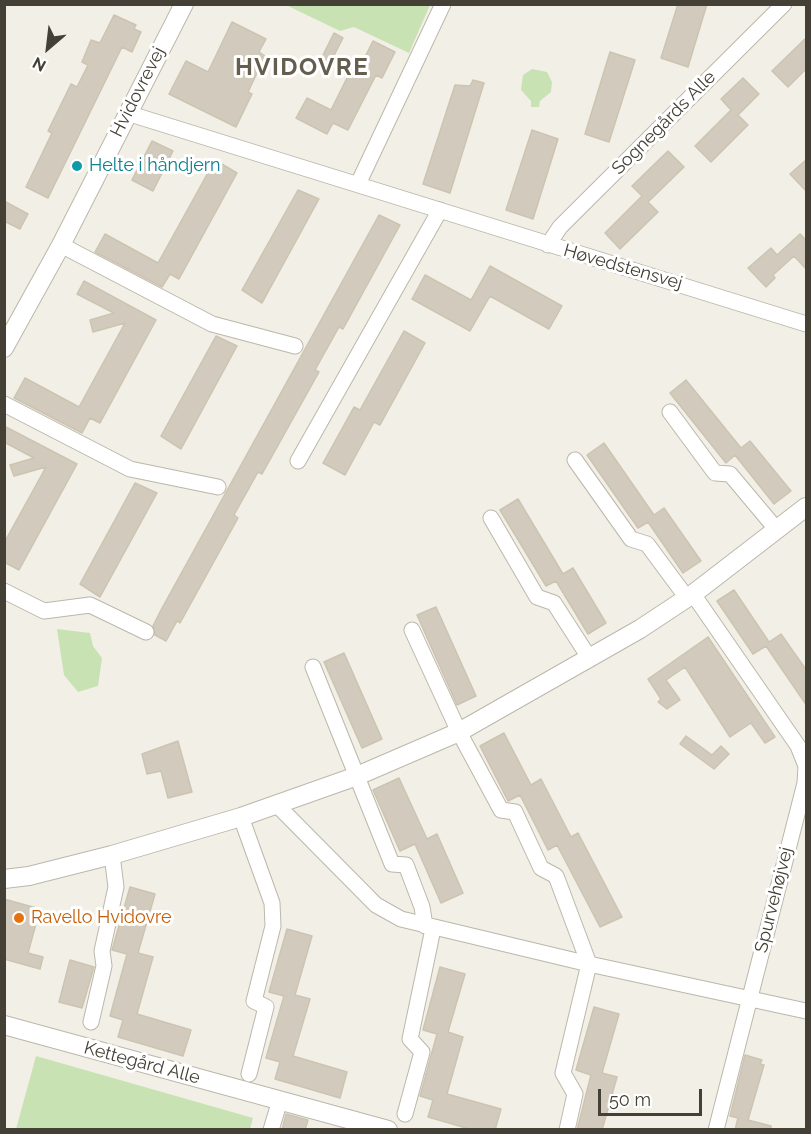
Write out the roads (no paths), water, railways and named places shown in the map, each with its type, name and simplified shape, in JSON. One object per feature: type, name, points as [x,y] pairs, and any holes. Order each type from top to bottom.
[{"type":"street","name":"Hvidovrevej","points":[[4,348],[61,245],[184,4]]},
{"type":"street","points":[[358,184],[443,4]]},
{"type":"street","name":"Sognegårds Alle","points":[[548,244],[560,227],[784,4]]},
{"type":"street","name":"Høvedstensvej","points":[[127,113],[807,324]]},
{"type":"street","points":[[298,461],[440,210]]},
{"type":"street","points":[[61,245],[212,324],[295,346]]},
{"type":"street","points":[[4,404],[130,469],[218,487]]},
{"type":"street","points":[[670,412],[715,472],[730,474],[777,530]]},
{"type":"street","points":[[575,460],[631,539],[647,544],[690,596],[798,746],[806,766]]},
{"type":"street","points":[[4,879],[28,876],[112,855],[241,817],[357,776],[459,732],[590,659],[690,596],[807,507]]},
{"type":"street","points":[[491,518],[537,597],[554,603],[590,659]]},
{"type":"street","points":[[4,591],[44,611],[90,605],[146,632]]},
{"type":"street","points":[[412,630],[459,732],[501,810],[515,812],[541,868],[556,876],[589,964],[564,1073],[575,1094],[567,1130]]},
{"type":"street","points":[[313,667],[392,864],[406,865],[429,928],[410,1039],[422,1052],[405,1114]]},
{"type":"street","name":"Spurvehøjvej","points":[[716,1130],[806,783],[806,766]]},
{"type":"street","points":[[277,805],[376,904],[401,919],[429,928],[807,1011]]},
{"type":"street","points":[[241,817],[272,903],[273,926],[254,1001],[266,1007],[249,1074]]},
{"type":"street","points":[[91,1022],[104,966],[102,951],[116,888],[112,855]]},
{"type":"street","name":"Kettegård Alle","points":[[4,1025],[388,1130]]},
{"type":"street","points":[[271,1130],[280,1100]]},
{"type":"place","name":"Helte i håndjern","points":[[77,166]]},
{"type":"place","name":"Ravello Hvidovre","points":[[19,918]]},
{"type":"district","name":"HVIDOVRE","points":[[302,68]]}]
